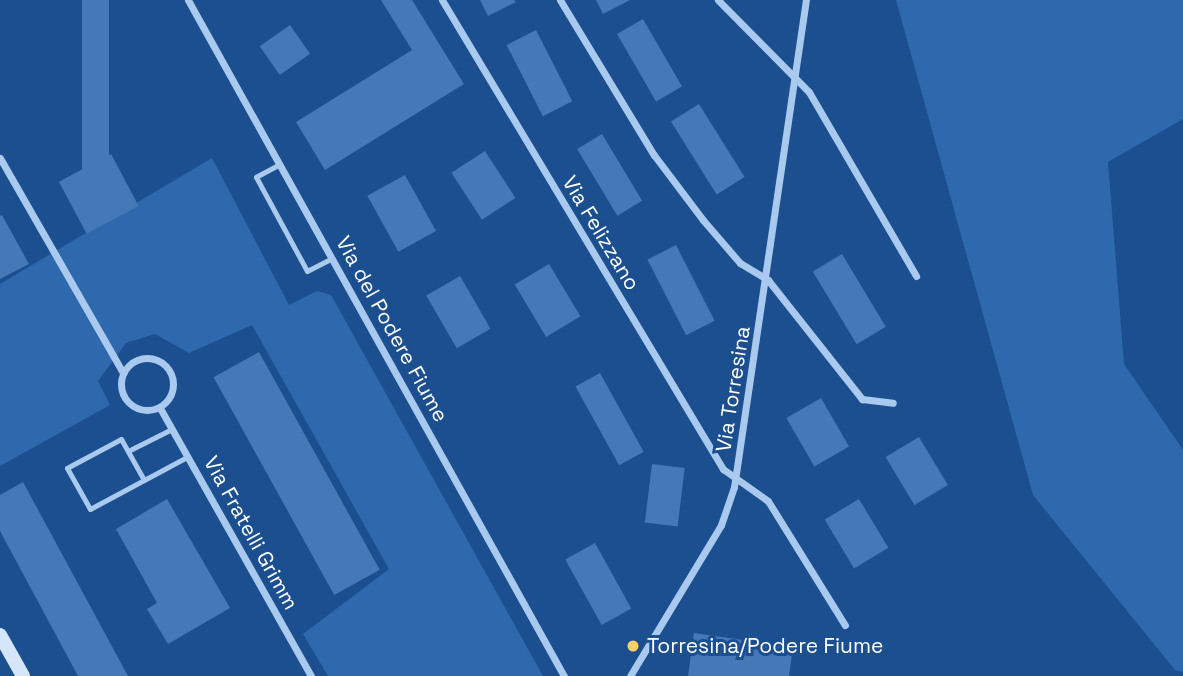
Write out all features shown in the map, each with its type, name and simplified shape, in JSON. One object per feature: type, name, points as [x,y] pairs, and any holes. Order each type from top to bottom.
[{"type":"street","name":"Via del Podere Fiume","points":[[188,0],[564,676]]},
{"type":"street","name":"Via Felizzano","points":[[442,0],[711,451],[736,478],[768,501],[845,625]]},
{"type":"street","points":[[560,0],[654,155],[740,263],[768,280],[862,399],[893,404]]},
{"type":"street","points":[[718,0],[795,82],[808,92],[916,276]]},
{"type":"street","name":"Via Torresina","points":[[630,676],[721,525],[736,478],[768,280],[806,0]]},
{"type":"street","points":[[0,158],[123,373],[121,390],[129,404],[144,411],[160,408],[174,385],[162,362],[144,358],[123,373]]},
{"type":"street","name":"Via Fratelli Grimm","points":[[160,408],[311,676]]},
{"type":"street","points":[[0,635],[23,676]]},
{"type":"lane","points":[[279,164],[256,177],[307,271],[332,258]]},
{"type":"lane","points":[[128,451],[172,429]]},
{"type":"lane","points":[[144,480],[121,439],[67,468],[90,509],[187,457]]},
{"type":"shaded area","points":[[896,0],[1183,0],[1183,119],[1108,162],[1124,364],[1183,450],[1183,672],[1175,670],[1033,495]]},
{"type":"shaded area","points":[[212,158],[289,305],[317,291],[331,295],[543,676],[328,676],[303,634],[389,569],[252,325],[189,353],[155,334],[126,343],[98,381],[110,405],[0,466],[0,284]]},
{"type":"building","points":[[82,0],[109,0],[109,183],[82,183]]},
{"type":"building","points":[[381,0],[412,0],[464,84],[325,170],[296,122],[412,50]]},
{"type":"building","points":[[480,0],[514,0],[516,2],[488,16]]},
{"type":"building","points":[[596,0],[630,0],[603,14]]},
{"type":"building","points":[[643,19],[682,87],[656,102],[617,34]]},
{"type":"building","points":[[290,25],[310,54],[280,75],[260,46]]},
{"type":"building","points":[[536,30],[572,101],[543,116],[507,45]]},
{"type":"building","points":[[699,104],[745,177],[717,194],[671,121]]},
{"type":"building","points":[[602,134],[642,201],[617,216],[577,149]]},
{"type":"building","points":[[485,151],[515,198],[482,220],[451,173]]},
{"type":"building","points":[[111,154],[139,206],[87,234],[59,182]]},
{"type":"building","points":[[405,175],[436,231],[398,252],[367,196]]},
{"type":"building","points":[[2,215],[29,264],[0,279],[0,216]]},
{"type":"building","points":[[676,245],[715,321],[686,335],[647,260]]},
{"type":"building","points":[[842,254],[886,327],[857,344],[813,272]]},
{"type":"building","points":[[549,264],[580,316],[546,337],[515,285]]},
{"type":"building","points":[[460,276],[490,329],[457,348],[426,296]]},
{"type":"building","points":[[259,352],[380,570],[334,595],[214,377]]},
{"type":"building","points":[[600,373],[644,452],[619,465],[576,387]]},
{"type":"building","points":[[821,398],[849,446],[814,466],[786,418]]},
{"type":"building","points":[[919,437],[948,485],[914,505],[886,457]]},
{"type":"building","points":[[652,464],[685,468],[678,527],[645,523]]},
{"type":"building","points":[[23,482],[128,676],[78,676],[0,531],[0,495]]},
{"type":"building","points":[[167,499],[230,608],[168,644],[147,609],[157,603],[116,529]]},
{"type":"building","points":[[859,499],[888,548],[854,568],[825,520]]},
{"type":"building","points":[[595,543],[631,609],[602,625],[565,559]]},
{"type":"building","points":[[694,633],[793,647],[789,676],[688,676]]},
{"type":"place","name":"Torresina/Podere Fiume","points":[[633,646]]}]
